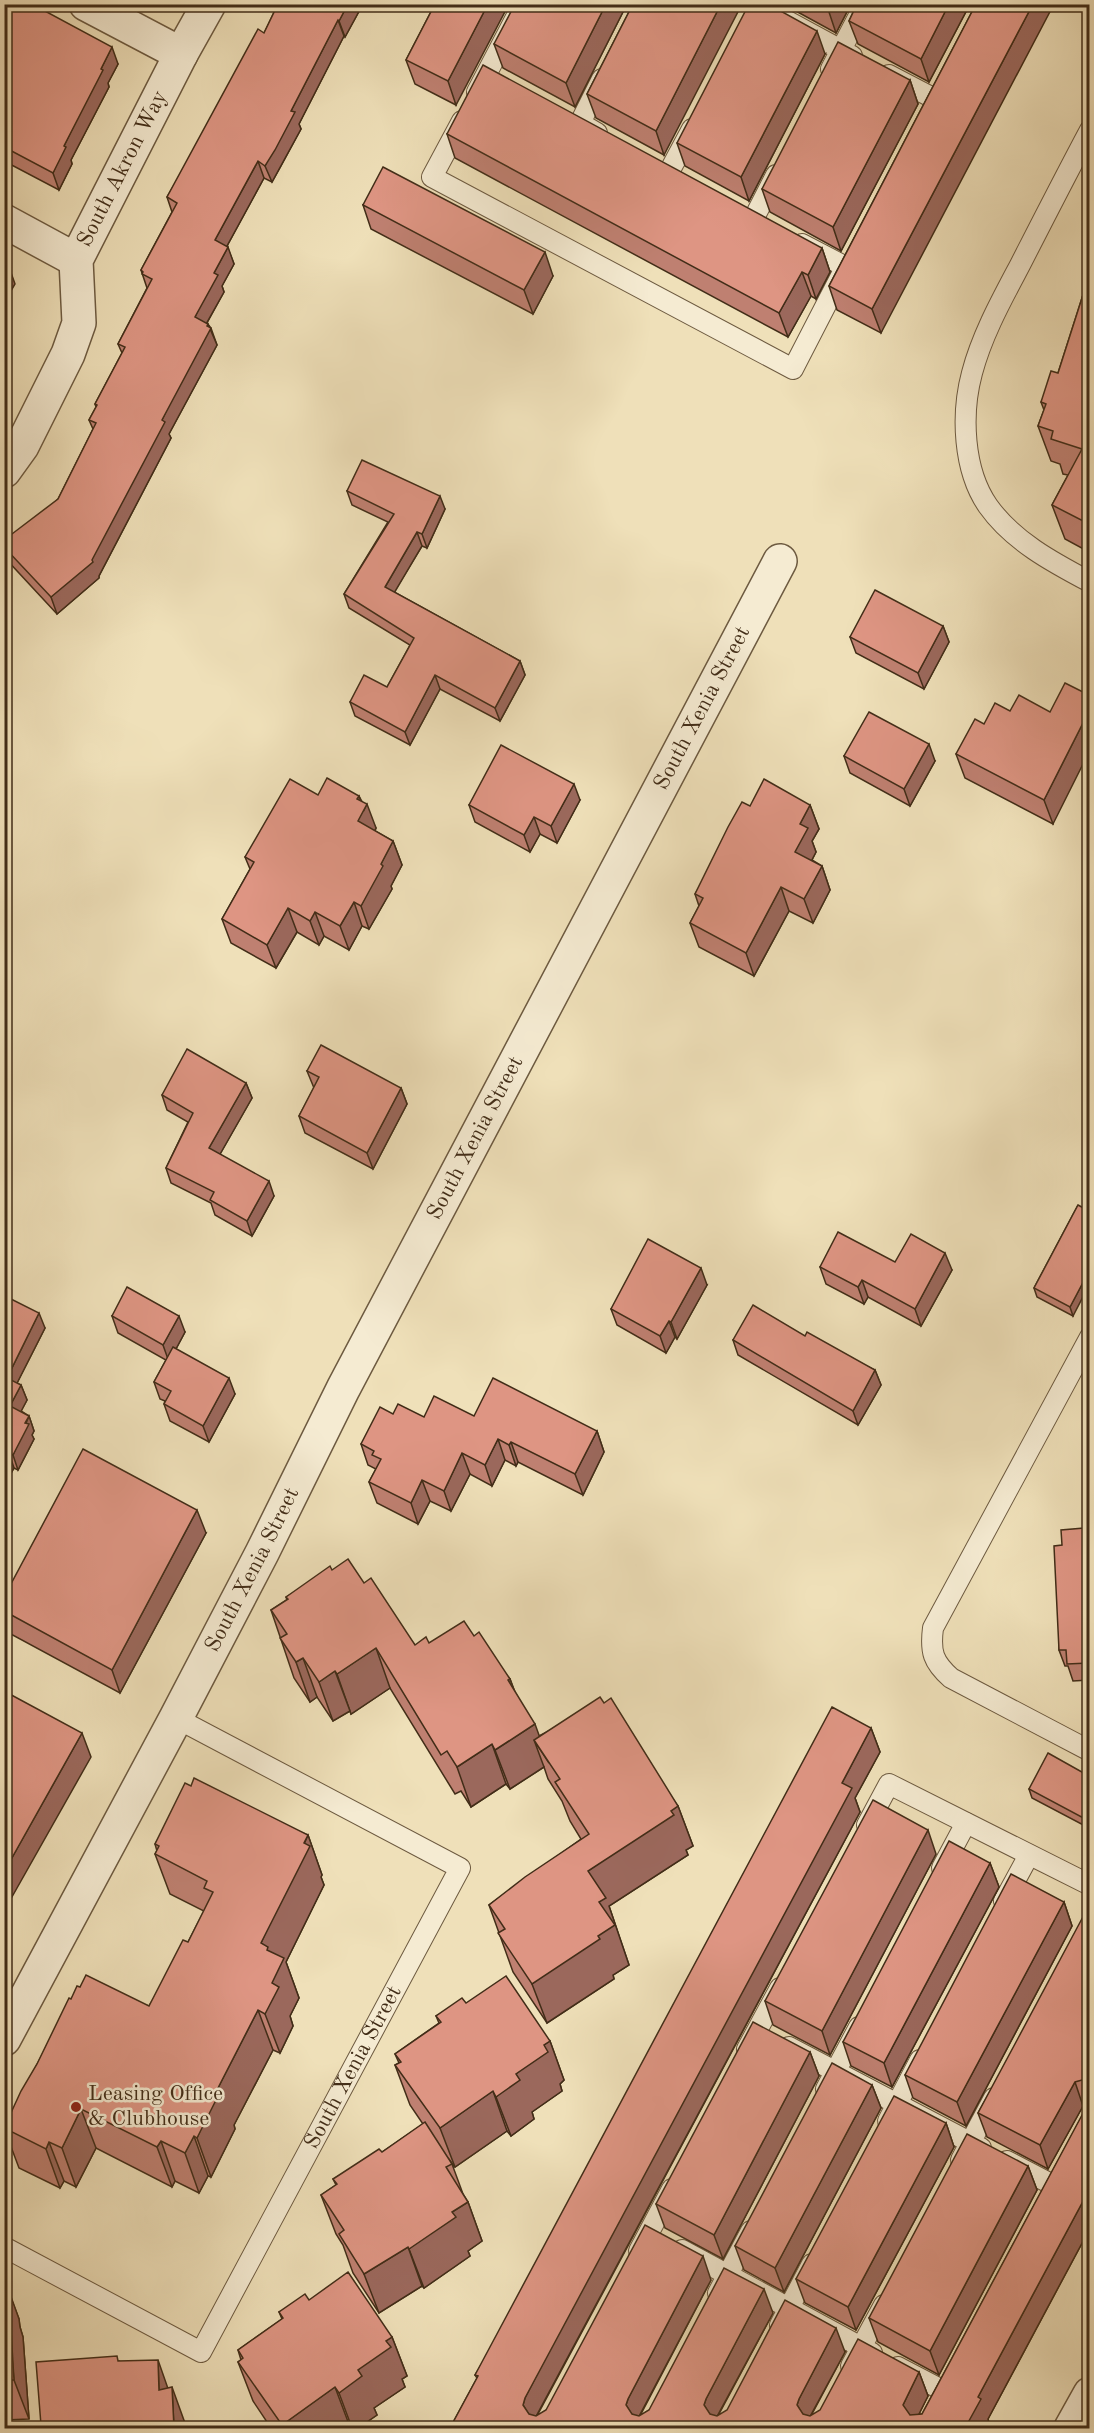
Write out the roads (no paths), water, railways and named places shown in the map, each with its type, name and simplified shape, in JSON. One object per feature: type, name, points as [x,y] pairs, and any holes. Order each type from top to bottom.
[{"type":"street","points":[[86,4],[181,54]]},
{"type":"street","name":"South Akron Way","points":[[4,471],[22,446],[63,364],[79,323],[76,260],[209,4]]},
{"type":"street","points":[[4,221],[76,260]]},
{"type":"street","name":"South Xenia Street","points":[[4,2039],[176,1718],[256,1564],[348,1378],[780,561]]},
{"type":"street","points":[[1071,2428],[1089,2394]]},
{"type":"lane","points":[[523,4],[432,177],[793,369],[857,246]]},
{"type":"lane","points":[[825,81],[865,4]]},
{"type":"lane","points":[[746,26],[757,5],[935,99]]},
{"type":"lane","points":[[580,123],[610,64]]},
{"type":"lane","points":[[487,73],[508,84]]},
{"type":"lane","points":[[924,120],[946,78]]},
{"type":"lane","points":[[669,172],[702,109]]},
{"type":"lane","points":[[559,112],[610,140]]},
{"type":"lane","points":[[1089,130],[986,336],[971,374],[966,415],[967,449],[976,482],[987,505],[1026,544],[1089,582]]},
{"type":"lane","points":[[754,218],[787,155]]},
{"type":"lane","points":[[649,161],[688,182]]},
{"type":"lane","points":[[735,208],[846,267]]},
{"type":"lane","points":[[1089,1337],[933,1628],[931,1641],[933,1656],[938,1667],[951,1678],[1089,1751]]},
{"type":"lane","name":"South Xenia Street","points":[[4,2247],[201,2352],[460,1868],[176,1718]]},
{"type":"lane","points":[[856,1846],[889,1784],[1089,1885]]},
{"type":"lane","points":[[933,1885],[966,1823]]},
{"type":"lane","points":[[996,1917],[1029,1855]]},
{"type":"lane","points":[[736,2071],[790,1969]]},
{"type":"lane","points":[[819,2102],[868,2009]]},
{"type":"lane","points":[[757,2030],[1053,2185]]},
{"type":"lane","points":[[881,2134],[930,2041]]},
{"type":"lane","points":[[954,2173],[1003,2081]]},
{"type":"lane","points":[[1042,2206],[1063,2165]]},
{"type":"lane","points":[[632,2264],[681,2172]]},
{"type":"lane","points":[[711,2306],[760,2214]]},
{"type":"lane","points":[[649,2233],[944,2391]]},
{"type":"lane","points":[[773,2338],[821,2246]]},
{"type":"lane","points":[[840,2388],[894,2286]]},
{"type":"lane","points":[[934,2410],[955,2370]]},
{"type":"place","name":"Leasing Office & Clubhouse","points":[[76,2107]]}]
